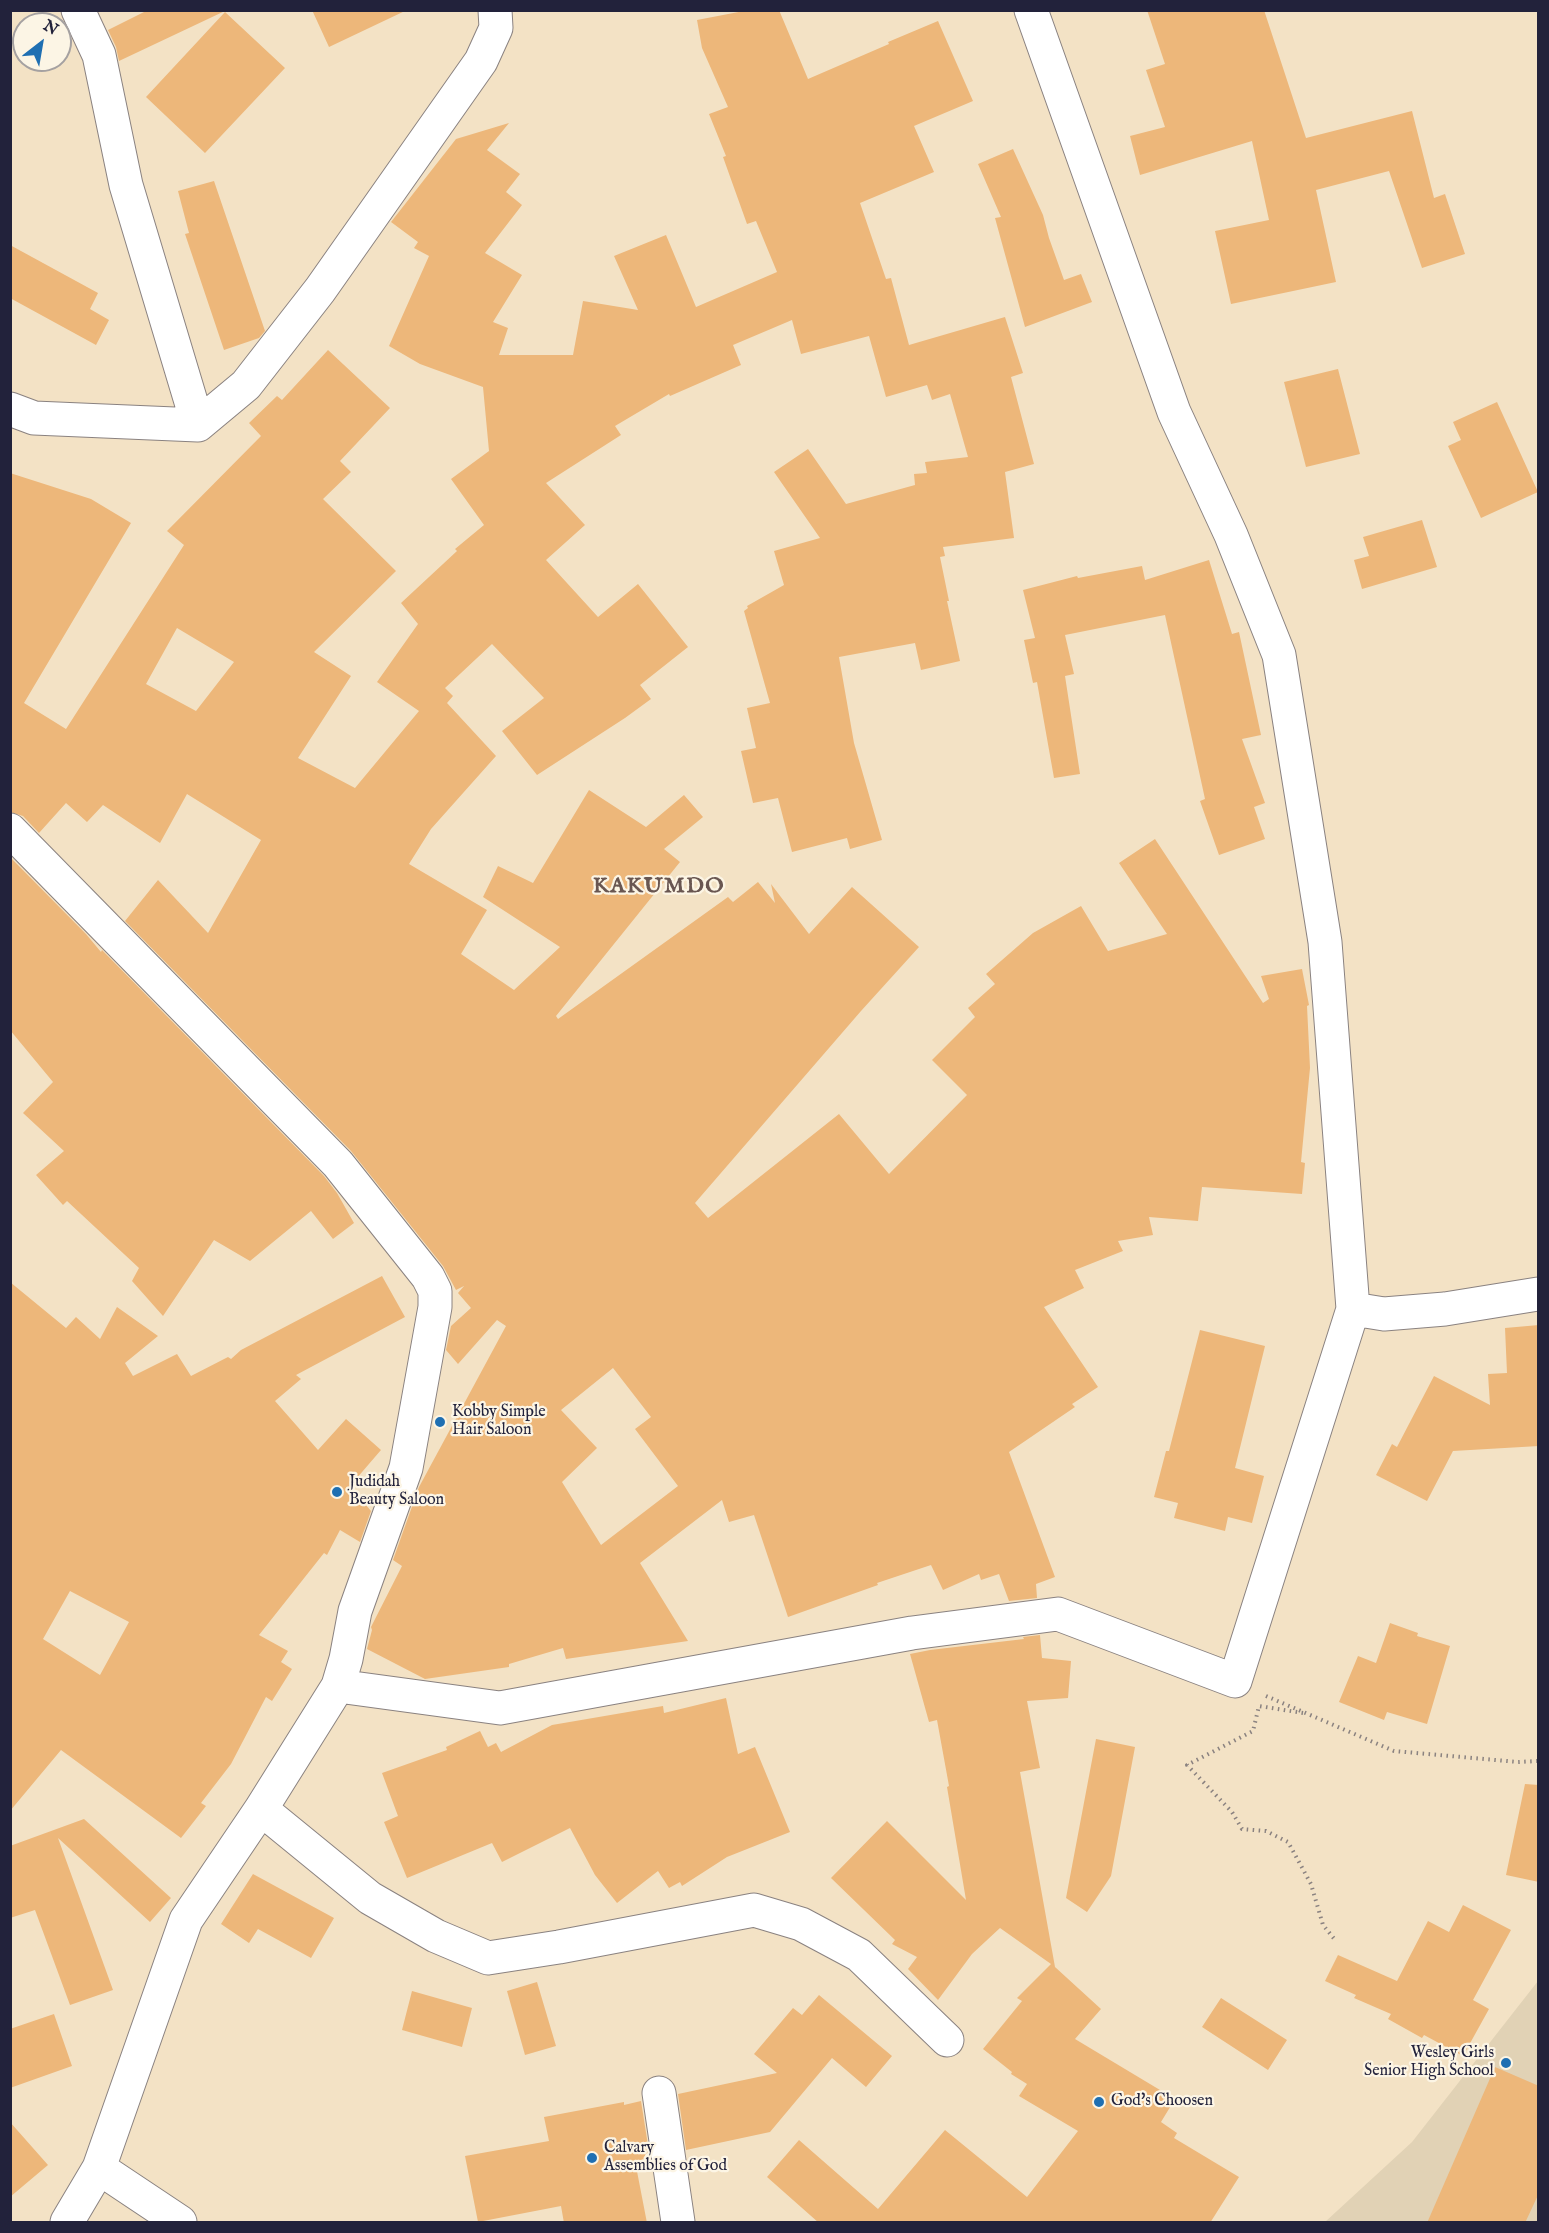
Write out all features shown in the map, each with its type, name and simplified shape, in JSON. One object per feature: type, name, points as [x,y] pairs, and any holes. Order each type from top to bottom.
[{"type":"street","points":[[78,10],[99,55],[126,186],[198,425]]},
{"type":"street","points":[[10,410],[34,418],[198,425],[246,385],[320,290],[481,61],[496,28],[495,10]]},
{"type":"street","points":[[338,1686],[500,1708],[912,1633],[1058,1614],[1235,1681],[1353,1309],[1325,942],[1279,655],[1231,535],[1174,412],[1031,10]]},
{"type":"street","points":[[10,830],[338,1164],[428,1277],[435,1291],[434,1314],[406,1468],[355,1611],[346,1659],[338,1686],[261,1809],[186,1920],[99,2168],[68,2223]]},
{"type":"street","points":[[1353,1309],[1384,1314],[1445,1309],[1539,1294]]},
{"type":"street","points":[[261,1809],[370,1898],[436,1936],[488,1958],[754,1910],[801,1924],[859,1955],[947,2040]]},
{"type":"street","points":[[659,2093],[678,2223]]},
{"type":"street","points":[[99,2168],[180,2223]]},
{"type":"path","points":[[1235,1681],[1303,1713],[1394,1751],[1518,1762],[1539,1761]]},
{"type":"path","points":[[1303,1713],[1260,1706],[1253,1731],[1187,1765],[1232,1812],[1242,1828],[1266,1831],[1288,1842],[1311,1884],[1323,1925],[1335,1941]]},
{"type":"shaded area","name":"Wesley Girls Senior High School","points":[[1538,1981],[1538,2222],[1325,2222],[1412,2142]]},
{"type":"building","points":[[148,10],[227,10],[119,61],[116,47],[108,30]]},
{"type":"building","points":[[312,10],[407,10],[329,47]]},
{"type":"building","points":[[749,10],[779,10],[808,79],[938,21],[973,101],[914,126],[934,172],[860,203],[886,279],[891,278],[909,345],[1005,317],[1023,373],[1011,377],[1034,464],[1005,472],[1014,538],[943,547],[945,556],[940,557],[960,661],[921,670],[915,643],[839,657],[854,743],[882,840],[850,849],[847,838],[792,852],[778,798],[753,803],[741,751],[756,748],[747,708],[770,703],[744,611],[748,608],[747,606],[784,585],[774,551],[820,538],[774,472],[808,449],[846,504],[915,485],[914,474],[927,473],[925,462],[968,457],[950,394],[932,400],[927,385],[886,397],[869,336],[801,354],[792,320],[733,345],[741,365],[670,396],[669,394],[615,426],[621,435],[546,483],[585,525],[546,560],[598,617],[638,584],[688,647],[640,685],[651,699],[537,775],[502,731],[544,698],[492,644],[445,688],[453,696],[447,703],[496,756],[431,829],[409,864],[487,910],[461,954],[514,990],[560,947],[483,897],[498,866],[533,883],[589,790],[646,827],[684,795],[703,817],[664,849],[680,862],[556,1016],[558,1019],[728,897],[733,902],[758,882],[775,903],[771,884],[809,934],[852,887],[919,947],[695,1203],[708,1218],[839,1114],[889,1174],[967,1095],[932,1060],[975,1017],[968,1008],[995,984],[986,974],[1033,933],[1081,906],[1108,951],[1167,934],[1119,863],[1155,839],[1263,1003],[1269,999],[1261,976],[1302,969],[1309,1005],[1307,1006],[1310,1068],[1301,1162],[1305,1163],[1302,1194],[1202,1187],[1198,1221],[1149,1217],[1153,1235],[1118,1241],[1123,1251],[1075,1270],[1084,1288],[1044,1307],[1098,1387],[1072,1404],[1075,1407],[1009,1452],[1055,1577],[1036,1584],[1037,1598],[1009,1601],[999,1574],[981,1580],[979,1574],[943,1590],[931,1565],[788,1617],[754,1515],[729,1522],[722,1500],[640,1563],[688,1641],[566,1659],[563,1648],[509,1664],[509,1667],[425,1679],[367,1649],[371,1627],[402,1566],[393,1560],[419,1487],[506,1326],[497,1320],[458,1364],[446,1350],[451,1326],[471,1308],[458,1293],[464,1286],[456,1290],[443,1266],[351,1151],[125,921],[158,880],[208,933],[261,840],[187,794],[160,843],[103,805],[87,822],[66,803],[39,833],[23,816],[10,812],[10,473],[91,499],[131,523],[24,703],[66,729],[184,545],[167,531],[261,436],[249,423],[277,396],[282,400],[328,350],[390,408],[340,461],[351,472],[323,499],[396,571],[314,652],[351,676],[298,758],[355,788],[419,711],[377,682],[418,624],[401,603],[457,551],[455,549],[484,525],[451,479],[489,451],[483,387],[420,364],[389,346],[429,256],[414,248],[418,242],[391,222],[456,139],[509,123],[487,150],[520,174],[506,192],[522,205],[485,253],[522,275],[493,322],[508,328],[499,355],[573,355],[583,301],[638,310],[614,256],[666,235],[696,307],[777,272],[756,221],[747,224],[723,157],[726,156],[709,114],[728,107],[702,48],[697,20]],"holes":[[[177,628],[234,662],[196,711],[146,684]],[[613,1368],[651,1417],[635,1429],[678,1486],[601,1545],[562,1482],[597,1448],[561,1410]]]},
{"type":"building","points":[[1147,10],[1264,10],[1306,138],[1412,111],[1434,198],[1445,194],[1465,254],[1422,268],[1389,171],[1316,190],[1336,282],[1231,304],[1215,231],[1269,220],[1252,141],[1140,175],[1130,136],[1165,127],[1146,70],[1165,64]]},
{"type":"building","points":[[225,12],[285,68],[205,153],[146,97]]},
{"type":"building","points":[[1013,149],[1043,215],[1064,280],[1081,274],[1092,302],[1025,327],[995,218],[1001,217],[978,164]]},
{"type":"building","points":[[214,181],[265,331],[259,338],[224,350],[185,234],[189,233],[178,191]]},
{"type":"building","points":[[10,245],[98,293],[90,309],[109,320],[96,345],[10,298]]},
{"type":"building","points":[[1338,369],[1360,454],[1306,467],[1284,382]]},
{"type":"building","points":[[1497,402],[1538,492],[1481,518],[1448,446],[1461,440],[1453,422]]},
{"type":"building","points":[[1422,520],[1437,567],[1362,589],[1354,560],[1369,556],[1363,537]]},
{"type":"building","points":[[1209,560],[1232,634],[1239,632],[1261,735],[1242,739],[1265,803],[1254,807],[1265,839],[1219,855],[1200,801],[1205,799],[1165,615],[1065,635],[1074,674],[1065,676],[1080,774],[1054,778],[1037,682],[1033,683],[1024,640],[1035,638],[1023,590],[1077,576],[1078,578],[1142,566],[1145,580]]},
{"type":"building","points":[[10,857],[324,1176],[337,1193],[354,1223],[333,1239],[311,1211],[250,1261],[214,1240],[163,1316],[132,1281],[139,1268],[67,1201],[63,1205],[36,1175],[64,1151],[23,1113],[53,1082],[10,1030]]},
{"type":"building","points":[[382,1276],[405,1317],[296,1375],[301,1379],[275,1401],[318,1450],[346,1419],[381,1450],[350,1486],[371,1511],[360,1542],[340,1530],[327,1555],[324,1553],[259,1635],[288,1651],[281,1662],[292,1669],[272,1701],[266,1697],[231,1764],[201,1803],[206,1806],[181,1838],[61,1750],[10,1811],[10,1282],[66,1328],[76,1317],[100,1339],[117,1307],[158,1336],[125,1363],[133,1376],[177,1354],[191,1376],[228,1357],[231,1359],[241,1350]],"holes":[[[70,1591],[129,1622],[100,1675],[43,1639]]]},
{"type":"building","points":[[1539,1325],[1539,1446],[1453,1451],[1427,1501],[1376,1475],[1392,1444],[1397,1447],[1434,1376],[1490,1405],[1488,1374],[1507,1373],[1505,1328]]},
{"type":"building","points":[[1200,1330],[1265,1346],[1235,1468],[1264,1476],[1252,1523],[1228,1517],[1225,1531],[1174,1518],[1178,1503],[1154,1497],[1166,1451],[1169,1451]]},
{"type":"building","points":[[1390,1623],[1418,1633],[1417,1636],[1450,1646],[1427,1724],[1387,1712],[1384,1720],[1339,1702],[1358,1656],[1376,1663]]},
{"type":"building","points":[[1040,1635],[1042,1658],[1071,1661],[1068,1698],[1027,1701],[1040,1768],[1020,1772],[1055,1967],[1101,2009],[1075,2039],[1175,2099],[1161,2122],[1177,2133],[1174,2138],[1239,2177],[1210,2223],[819,2223],[767,2177],[799,2140],[878,2209],[945,2130],[1027,2197],[1078,2131],[1019,2096],[1027,2084],[1011,2074],[1012,2072],[983,2049],[1022,2001],[1017,1998],[1051,1964],[1000,1928],[972,1954],[938,2000],[908,1969],[917,1957],[892,1944],[895,1940],[831,1878],[887,1821],[966,1900],[937,1720],[929,1722],[910,1654]]},
{"type":"building","points":[[726,1698],[738,1754],[755,1747],[790,1832],[727,1857],[682,1886],[680,1882],[669,1888],[658,1871],[617,1903],[595,1875],[570,1828],[502,1862],[492,1843],[407,1878],[384,1822],[398,1816],[382,1773],[447,1750],[446,1747],[480,1731],[488,1747],[496,1743],[501,1752],[552,1725],[663,1706],[664,1713]]},
{"type":"building","points":[[1096,1739],[1135,1747],[1111,1876],[1087,1912],[1066,1898]]},
{"type":"building","points":[[1525,1784],[1539,1785],[1539,1882],[1506,1875]]},
{"type":"building","points":[[84,1819],[171,1898],[150,1922],[58,1838],[113,1990],[70,2005],[35,1910],[10,1918],[10,1846]]},
{"type":"building","points":[[253,1874],[334,1918],[311,1958],[258,1929],[249,1943],[221,1924]]},
{"type":"building","points":[[1463,1905],[1511,1930],[1473,2000],[1489,2009],[1463,2056],[1424,2035],[1422,2038],[1388,2019],[1391,2014],[1354,1998],[1356,1995],[1325,1981],[1338,1955],[1397,1981],[1428,1921],[1449,1932]]},
{"type":"building","points":[[537,1982],[556,2046],[525,2055],[507,1991]]},
{"type":"building","points":[[412,1991],[472,2008],[462,2047],[402,2030]]},
{"type":"building","points":[[819,1995],[892,2056],[866,2087],[832,2058],[770,2132],[686,2150],[678,2094],[777,2073],[754,2054],[793,2008],[802,2015]]},
{"type":"building","points":[[1221,1998],[1287,2040],[1268,2070],[1202,2027]]},
{"type":"building","points":[[54,2014],[72,2066],[10,2088],[10,2029]]},
{"type":"building","points":[[1495,2067],[1539,2086],[1539,2193],[1525,2223],[1427,2223]]},
{"type":"building","points":[[641,2101],[650,2158],[635,2161],[647,2223],[564,2223],[561,2206],[478,2222],[465,2156],[549,2141],[544,2117]]},
{"type":"building","points":[[10,2122],[48,2165],[10,2197]]},
{"type":"place","name":"Kobby Simple Hair Saloon","points":[[440,1422]]},
{"type":"place","name":"Judidah Beauty Saloon","points":[[337,1492]]},
{"type":"place","name":"Wesley Girls Senior High School","points":[[1506,2063]]},
{"type":"place","name":"God's Choosen","points":[[1099,2102]]},
{"type":"place","name":"Calvary Assemblies of God","points":[[592,2158]]},
{"type":"district","name":"KAKUMDO","points":[[659,887]]}]
